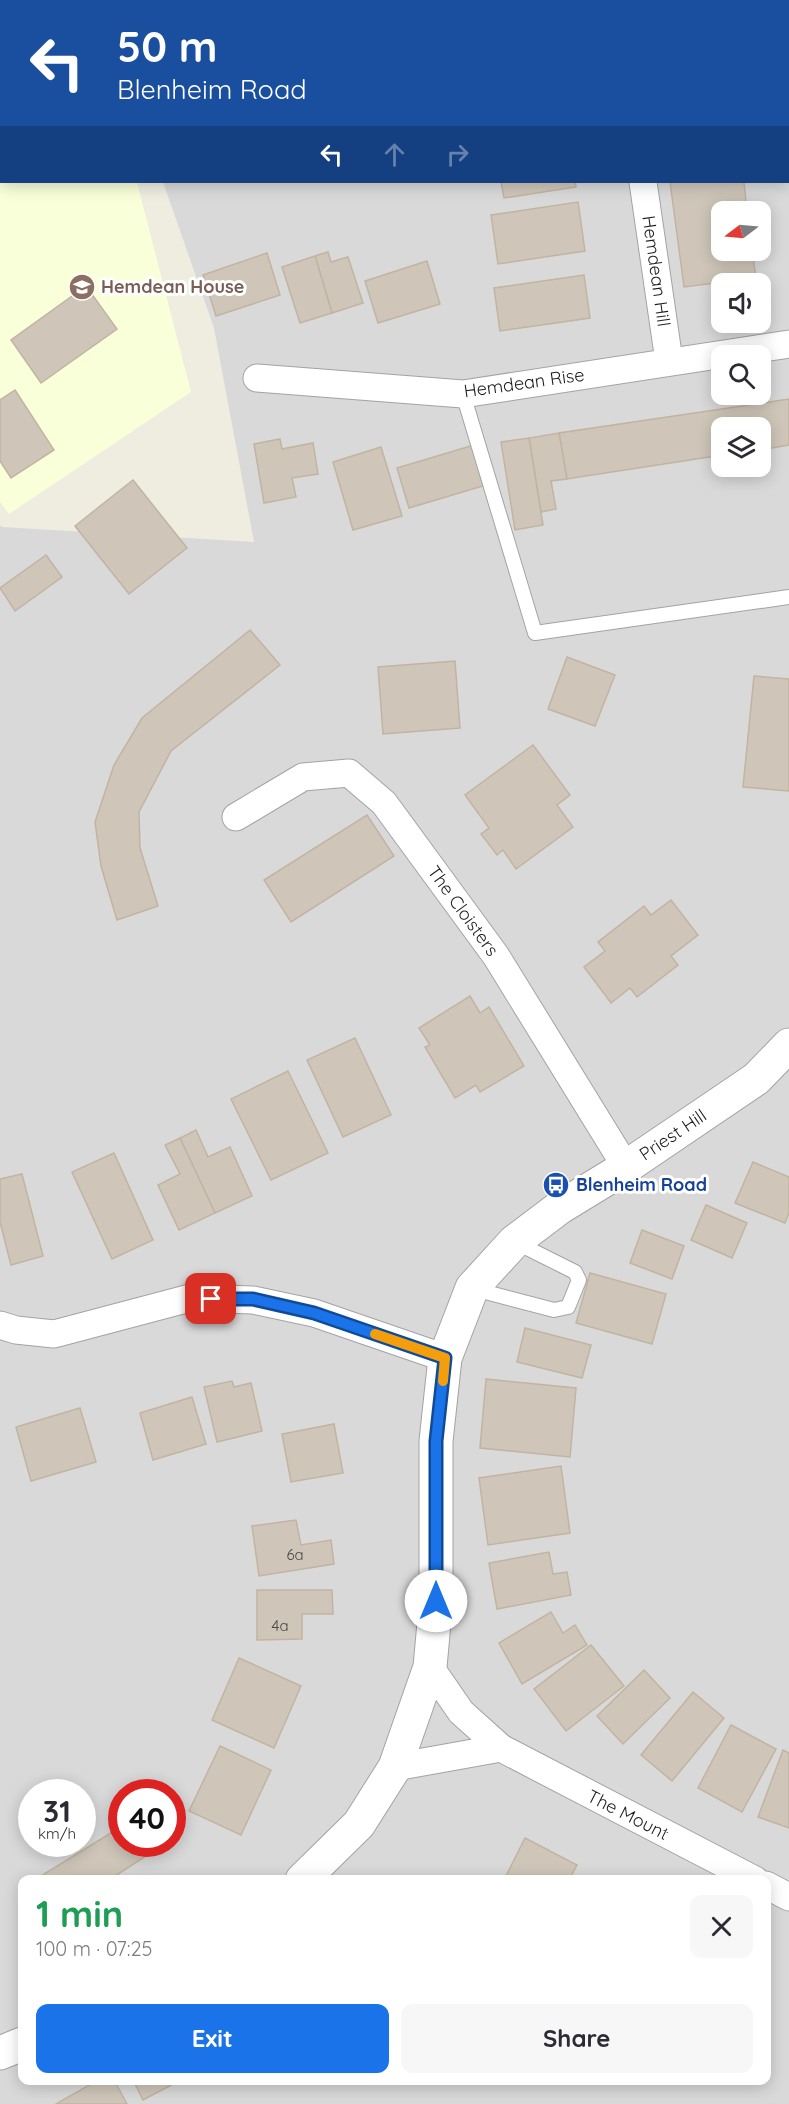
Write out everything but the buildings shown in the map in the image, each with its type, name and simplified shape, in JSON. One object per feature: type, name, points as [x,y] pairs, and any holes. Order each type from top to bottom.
[{"type":"street","name":"Hemdean Hill","points":[[643,183],[669,361]]},
{"type":"street","name":"Hemdean Rise","points":[[257,378],[463,394],[789,344]]},
{"type":"street","name":"The Cloisters","points":[[236,817],[303,777],[349,773],[384,803],[496,956],[626,1167]]},
{"type":"street","name":"Priest Hill","points":[[445,1358],[472,1288],[514,1242],[559,1208],[626,1167],[756,1079],[789,1045]]},
{"type":"street","points":[[0,1325],[16,1330],[54,1334],[190,1298],[253,1299],[314,1313],[445,1358],[436,1441],[436,1601],[430,1666],[395,1767],[359,1824],[307,1875]]},
{"type":"street","name":"The Mount","points":[[430,1666],[461,1712],[501,1748],[745,1875]]},
{"type":"street","points":[[395,1767],[501,1748]]},
{"type":"street","points":[[771,1888],[789,1897]]},
{"type":"street","points":[[0,2053],[18,2046]]},
{"type":"lane","points":[[463,394],[535,633],[789,597]]},
{"type":"lane","points":[[472,1288],[554,1310],[568,1307],[579,1280],[575,1272],[514,1242]]},
{"type":"shaded area","name":"Hemdean House","points":[[0,183],[137,183],[191,392],[9,514],[0,502]]},
{"type":"shaded area","points":[[163,183],[789,183],[789,2104],[0,2104],[0,525],[2,527],[254,542],[214,328]]},
{"type":"slow traffic","points":[[375,1334],[445,1358],[443,1381]]},
{"type":"place","name":"Hemdean House","points":[[82,287]]},
{"type":"place","name":"Blenheim Road","points":[[556,1185]]},
{"type":"route","points":[[211,1299],[253,1299],[314,1313],[445,1358],[436,1441],[436,1601]]}]
